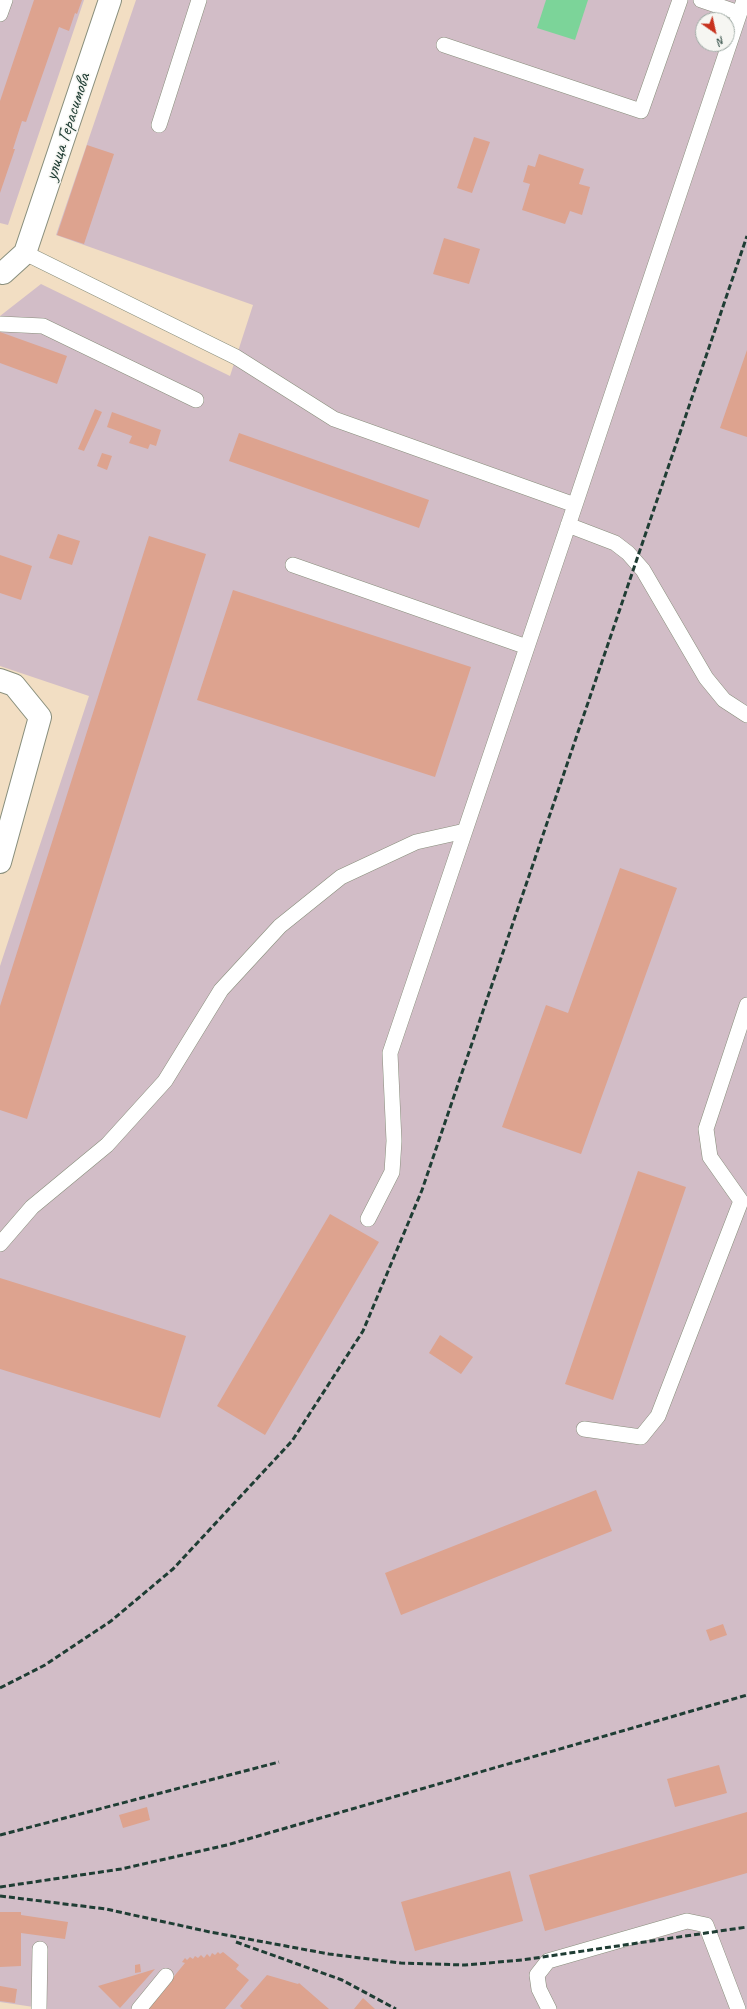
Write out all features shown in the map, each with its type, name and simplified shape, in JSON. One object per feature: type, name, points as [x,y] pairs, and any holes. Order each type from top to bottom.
[{"type":"street","name":"улица Герасимова","points":[[25,253],[110,0]]},
{"type":"street","points":[[0,272],[3,273],[25,253]]},
{"type":"street","points":[[0,680],[14,685],[40,717],[0,862]]},
{"type":"lane","points":[[0,14],[5,0]]},
{"type":"lane","points":[[159,125],[199,0]]},
{"type":"lane","points":[[444,45],[641,111],[680,0]]},
{"type":"lane","points":[[368,1219],[392,1172],[394,1141],[390,1053],[742,7],[701,0]]},
{"type":"lane","points":[[25,253],[236,356],[334,419],[575,505]]},
{"type":"lane","points":[[0,324],[43,326],[196,400]]},
{"type":"lane","points":[[568,525],[615,543],[628,553],[643,570],[706,678],[724,700],[747,715]]},
{"type":"lane","points":[[293,565],[527,647]]},
{"type":"lane","points":[[0,1244],[32,1207],[107,1145],[165,1081],[221,990],[280,926],[341,877],[416,842],[465,831]]},
{"type":"lane","points":[[584,1429],[641,1438],[658,1416],[741,1201],[710,1157],[706,1128],[747,1005]]},
{"type":"lane","points":[[549,2009],[539,1989],[536,1975],[548,1961],[687,1921],[706,1926],[738,2009]]},
{"type":"lane","points":[[39,2009],[40,1949]]},
{"type":"lane","points":[[139,2009],[166,1976]]},
{"type":"shaded area","points":[[0,0],[84,0],[8,225],[0,223]]},
{"type":"shaded area","points":[[136,0],[747,0],[747,2009],[47,2009],[0,2002],[0,966],[89,696],[0,666],[0,316],[41,284],[230,376],[253,305],[56,235]]},
{"type":"green space","points":[[546,0],[588,0],[575,40],[537,28]]},
{"type":"building","points":[[34,0],[82,0],[77,14],[75,13],[69,31],[59,27],[26,122],[22,121],[13,149],[15,149],[0,193],[0,101]]},
{"type":"building","points":[[474,137],[490,142],[472,193],[457,188]]},
{"type":"building","points":[[87,145],[114,154],[84,244],[57,235]]},
{"type":"building","points":[[539,154],[584,169],[579,184],[590,187],[582,215],[570,211],[565,224],[522,210],[530,184],[523,182],[528,165],[535,167]]},
{"type":"building","points":[[444,238],[480,249],[469,284],[433,274]]},
{"type":"building","points":[[0,332],[67,356],[57,384],[0,363]]},
{"type":"building","points":[[747,350],[747,437],[720,428]]},
{"type":"building","points":[[95,409],[102,412],[84,451],[78,449]]},
{"type":"building","points":[[112,412],[161,430],[156,446],[150,444],[148,449],[129,443],[132,436],[107,427]]},
{"type":"building","points":[[239,433],[429,500],[419,528],[229,461]]},
{"type":"building","points":[[102,453],[112,456],[107,470],[97,466]]},
{"type":"building","points":[[58,534],[80,541],[72,565],[49,558]]},
{"type":"building","points":[[149,536],[206,554],[27,1119],[0,1110],[0,1006]]},
{"type":"building","points":[[0,555],[32,566],[21,600],[0,593]]},
{"type":"building","points":[[233,590],[471,667],[435,777],[197,700]]},
{"type":"building","points":[[620,868],[677,888],[581,1154],[502,1127],[546,1005],[568,1013]]},
{"type":"building","points":[[638,1171],[686,1187],[613,1400],[565,1384]]},
{"type":"building","points":[[330,1214],[379,1242],[265,1435],[217,1406]]},
{"type":"building","points":[[0,1278],[186,1336],[160,1418],[0,1369]]},
{"type":"building","points":[[440,1335],[473,1357],[461,1374],[429,1353]]},
{"type":"building","points":[[596,1490],[612,1531],[401,1615],[385,1573]]},
{"type":"building","points":[[723,1624],[727,1635],[710,1641],[706,1630]]},
{"type":"building","points":[[719,1765],[727,1793],[675,1807],[667,1779]]},
{"type":"building","points":[[147,1807],[150,1820],[123,1828],[119,1815]]},
{"type":"building","points":[[747,1812],[747,1873],[545,1931],[529,1875]]},
{"type":"building","points":[[510,1871],[523,1921],[415,1951],[401,1902]]},
{"type":"building","points":[[0,1912],[21,1912],[21,1915],[68,1922],[65,1939],[21,1933],[21,1966],[0,1967]]},
{"type":"building","points":[[218,1952],[220,1954],[223,1952],[239,1965],[236,1969],[249,1980],[225,2009],[147,2009],[185,1963],[182,1962],[185,1958],[187,1960],[190,1957],[193,1959],[195,1956],[198,1958],[201,1955],[204,1958],[207,1954],[210,1957],[212,1953],[215,1955]]},
{"type":"building","points":[[140,1964],[141,1972],[135,1973],[135,1965]]},
{"type":"building","points":[[155,1969],[120,2008],[98,1986],[132,1976]]},
{"type":"building","points":[[267,1975],[298,1984],[299,1983],[329,2009],[243,2009],[240,2006]]},
{"type":"building","points":[[0,1986],[17,1989],[15,2003],[0,2001]]},
{"type":"building","points":[[363,1998],[375,2009],[354,2009]]},
{"type":"railway","points":[[0,1688],[45,1665],[111,1621],[173,1569],[292,1441],[363,1331],[422,1190],[747,236]]},
{"type":"railway","points":[[0,1887],[121,1869],[227,1845],[747,1695]]},
{"type":"railway","points":[[0,1835],[279,1762]]},
{"type":"railway","points":[[0,1896],[106,1909],[210,1932],[329,1954],[401,1963],[465,1965],[522,1960],[747,1927]]},
{"type":"railway","points":[[236,1942],[342,1980],[396,2009]]}]
